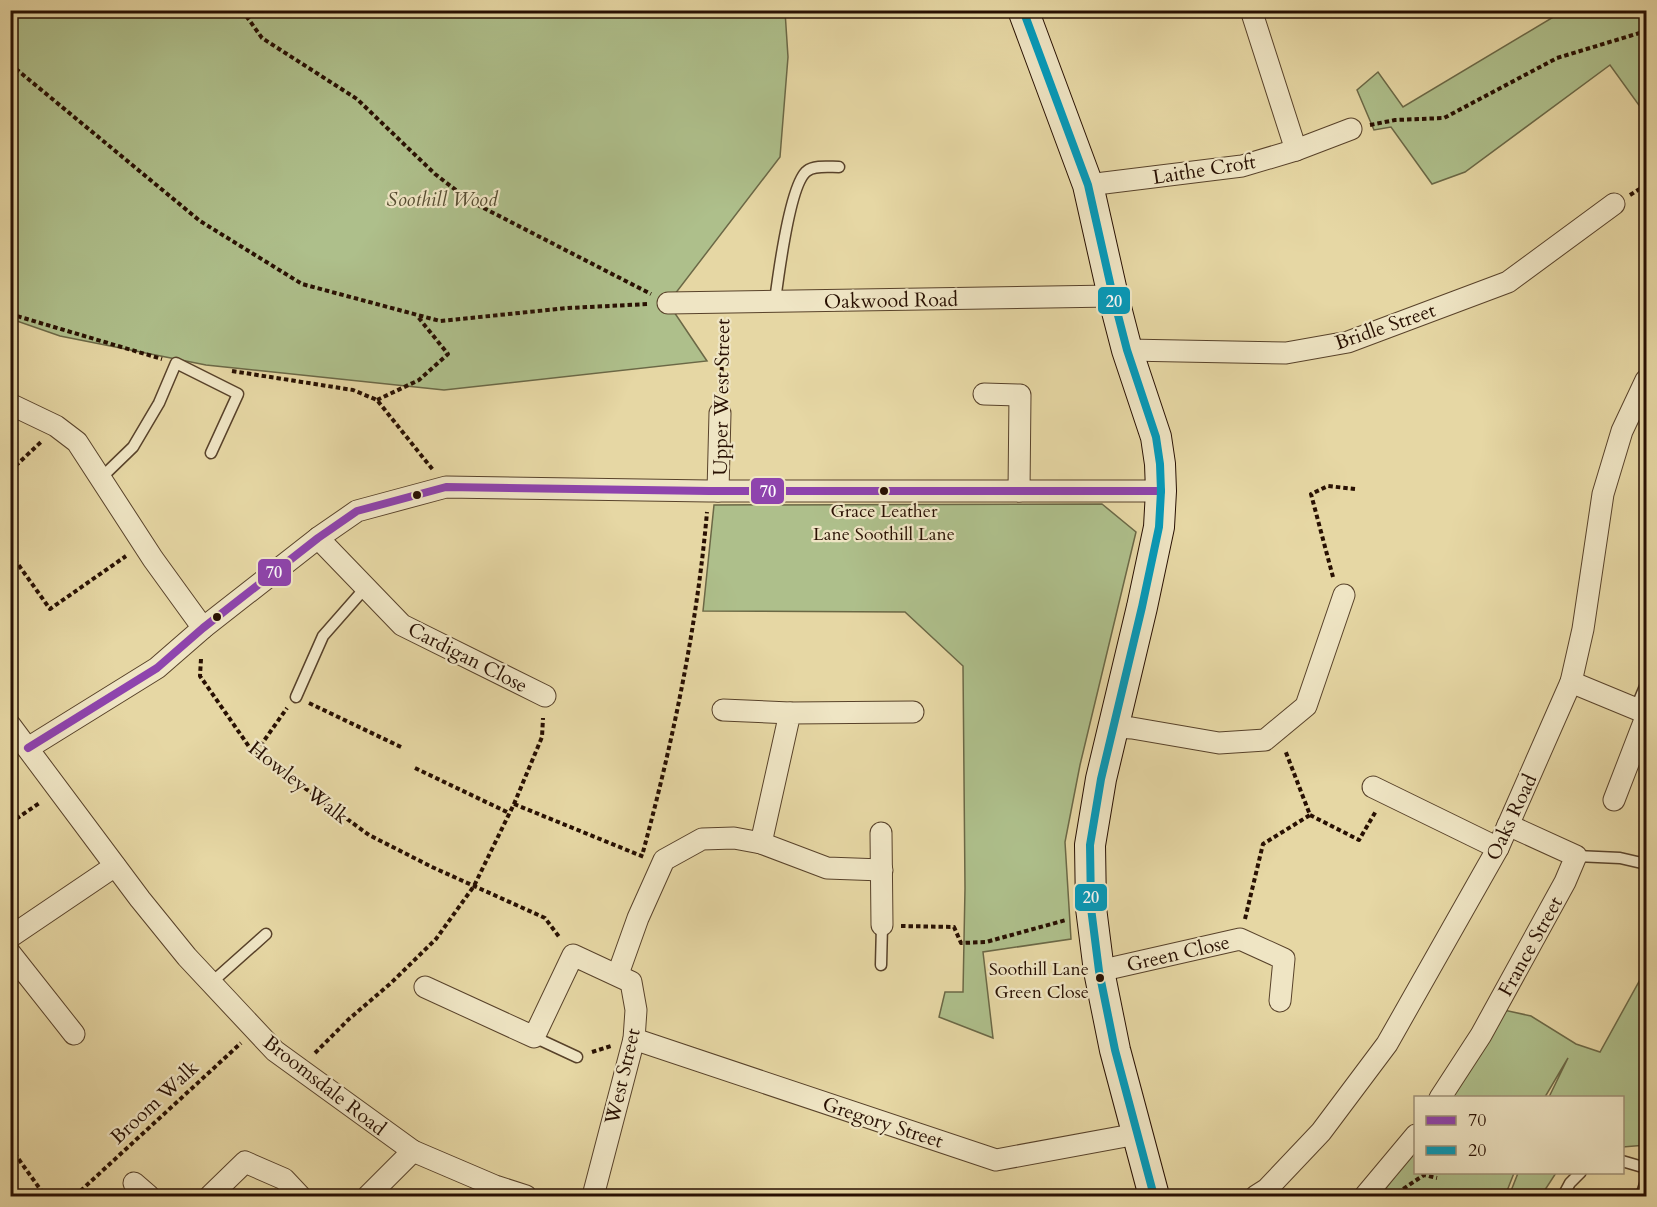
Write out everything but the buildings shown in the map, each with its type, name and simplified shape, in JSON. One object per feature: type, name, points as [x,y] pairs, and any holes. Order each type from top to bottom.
[{"type":"main road","points":[[1023,10],[1088,185],[1127,350],[1156,438],[1161,491],[1159,527],[1101,778],[1090,845],[1091,913],[1099,971],[1115,1050],[1154,1197]]},
{"type":"street","points":[[1251,10],[1296,150]]},
{"type":"street","name":"Laithe Croft","points":[[1088,185],[1242,166],[1296,150],[1351,129]]},
{"type":"street","name":"Bridle Street","points":[[1127,350],[1286,353],[1348,342],[1508,282],[1614,204]]},
{"type":"street","name":"Oakwood Road","points":[[668,303],[1113,297]]},
{"type":"street","name":"Oaks Road","points":[[1256,1197],[1267,1189],[1321,1132],[1387,1044],[1498,848],[1571,682],[1582,629],[1603,494],[1622,431],[1647,380]]},
{"type":"street","points":[[984,394],[1020,395],[1019,491]]},
{"type":"street","points":[[10,404],[56,426],[77,442],[143,544],[203,628]]},
{"type":"street","name":"Upper West Street","points":[[713,491],[720,413]]},
{"type":"street","points":[[28,748],[156,668],[318,538],[357,511],[446,487],[713,491],[1161,491]]},
{"type":"street","name":"Cardigan Close","points":[[318,538],[402,625],[545,696]]},
{"type":"street","points":[[1113,728],[1132,728],[1220,743],[1265,740],[1306,706],[1344,595]]},
{"type":"street","points":[[1571,682],[1643,713],[1614,800]]},
{"type":"street","points":[[723,710],[913,712]]},
{"type":"street","points":[[762,843],[790,712]]},
{"type":"street","name":"Broomsdale Road","points":[[10,725],[173,940],[275,1051],[412,1151],[526,1197]]},
{"type":"street","points":[[1380,790],[1498,848]]},
{"type":"street","points":[[1508,825],[1576,856]]},
{"type":"street","points":[[881,833],[882,926]]},
{"type":"street","points":[[425,987],[534,1037],[573,955],[618,974],[638,918],[664,860],[702,839],[734,838],[762,843],[827,868],[882,870]]},
{"type":"street","name":"France Street","points":[[1441,1096],[1481,1035],[1565,882],[1576,856]]},
{"type":"street","points":[[10,937],[115,866]]},
{"type":"street","name":"Green Close","points":[[1099,971],[1240,939],[1284,959],[1280,1001]]},
{"type":"street","points":[[10,953],[74,1034]]},
{"type":"street","name":"West Street","points":[[593,1197],[634,1039],[636,1010],[631,982],[618,974]]},
{"type":"street","name":"Gregory Street","points":[[634,1039],[996,1160],[1137,1134]]},
{"type":"street","points":[[1365,1197],[1414,1138]]},
{"type":"street","points":[[368,1197],[412,1151]]},
{"type":"street","points":[[210,1197],[245,1162],[284,1179],[300,1197]]},
{"type":"lane","points":[[775,302],[781,258],[798,185],[806,171],[839,167]]},
{"type":"lane","points":[[100,479],[133,447],[159,403],[176,363],[238,394],[211,453]]},
{"type":"lane","points":[[296,697],[323,636],[366,587]]},
{"type":"lane","points":[[1643,713],[1647,684]]},
{"type":"lane","points":[[1576,856],[1620,858],[1647,864]]},
{"type":"lane","points":[[881,965],[882,926]]},
{"type":"lane","points":[[211,983],[266,934]]},
{"type":"lane","points":[[534,1037],[577,1057]]},
{"type":"lane","points":[[1624,1161],[1647,1168]]},
{"type":"lane","points":[[1563,1197],[1570,1183],[1580,1174]]},
{"type":"lane","points":[[1641,1197],[1647,1181]]},
{"type":"path","points":[[242,10],[262,38],[357,99],[435,174],[470,201],[668,303]]},
{"type":"path","points":[[1351,129],[1395,120],[1444,118],[1557,58],[1647,31]]},
{"type":"path","points":[[10,64],[200,221],[302,284],[440,321],[568,308],[668,303]]},
{"type":"path","name":"Upper West Street","points":[[720,413],[723,302]]},
{"type":"path","points":[[10,314],[176,363]]},
{"type":"path","points":[[377,400],[419,380],[448,354],[417,315]]},
{"type":"path","points":[[224,370],[353,390],[377,400],[446,487]]},
{"type":"path","points":[[10,471],[56,426]]},
{"type":"path","points":[[1344,595],[1331,574],[1311,494],[1328,486],[1355,489]]},
{"type":"path","points":[[642,856],[662,783],[681,688],[702,572],[713,491]]},
{"type":"path","points":[[10,553],[50,609],[143,544]]},
{"type":"path","name":"Howley Walk","points":[[203,628],[200,676],[250,748],[369,835],[476,887]]},
{"type":"path","points":[[299,1069],[349,1019],[436,939],[476,887],[542,737],[545,696]]},
{"type":"path","points":[[255,752],[296,697],[403,748]]},
{"type":"path","points":[[1277,730],[1310,815],[1359,840],[1380,790]]},
{"type":"path","points":[[415,768],[510,813]]},
{"type":"path","points":[[10,823],[59,789]]},
{"type":"path","points":[[514,804],[662,864]]},
{"type":"path","points":[[1240,939],[1263,844],[1310,815]]},
{"type":"path","points":[[476,887],[545,918],[573,955]]},
{"type":"path","points":[[882,926],[954,927],[961,943],[987,942],[1091,913]]},
{"type":"path","name":"Broom Walk","points":[[75,1197],[255,1030]]},
{"type":"path","points":[[577,1057],[634,1039]]},
{"type":"path","points":[[10,1147],[45,1197]]},
{"type":"path","points":[[1392,1195],[1402,1191],[1424,1175],[1437,1178]]},
{"type":"green space","points":[[1565,10],[1646,11],[1646,115],[1610,65],[1465,172],[1432,184],[1391,127],[1374,130],[1357,90],[1378,72],[1403,107]]},
{"type":"green space","name":"Soothill Wood","points":[[11,11],[785,11],[788,57],[780,157],[668,303],[707,361],[444,390],[206,365],[60,336],[11,319]]},
{"type":"green space","points":[[1102,504],[1136,532],[1080,765],[1065,842],[1071,939],[983,952],[993,1038],[939,1017],[945,992],[963,992],[965,888],[963,666],[905,612],[703,611],[714,505]]},
{"type":"green space","points":[[1646,969],[1646,1145],[1624,1147],[1624,1096],[1549,1096],[1568,1058],[1546,1096],[1450,1096],[1504,1010],[1531,1016],[1576,1044],[1600,1052]]},
{"type":"green space","points":[[1414,1150],[1414,1174],[1514,1174],[1505,1196],[1380,1196]]},
{"type":"green space","points":[[1517,1174],[1555,1174],[1541,1196],[1509,1196]]},
{"type":"transit line","name":"20","points":[[1023,10],[1088,185],[1113,296],[1127,350],[1156,437],[1160,464],[1159,527],[1101,779],[1090,845],[1091,908],[1099,971],[1115,1050],[1154,1196]]},
{"type":"transit line","name":"70","points":[[28,748],[157,668],[203,628],[318,538],[357,511],[446,487],[709,491],[1161,491]]},
{"type":"place","name":"Grace Leather Lane Soothill Lane","points":[[884,491]]},
{"type":"place","name":"Soothill Lane Green Close","points":[[1100,978]]}]
